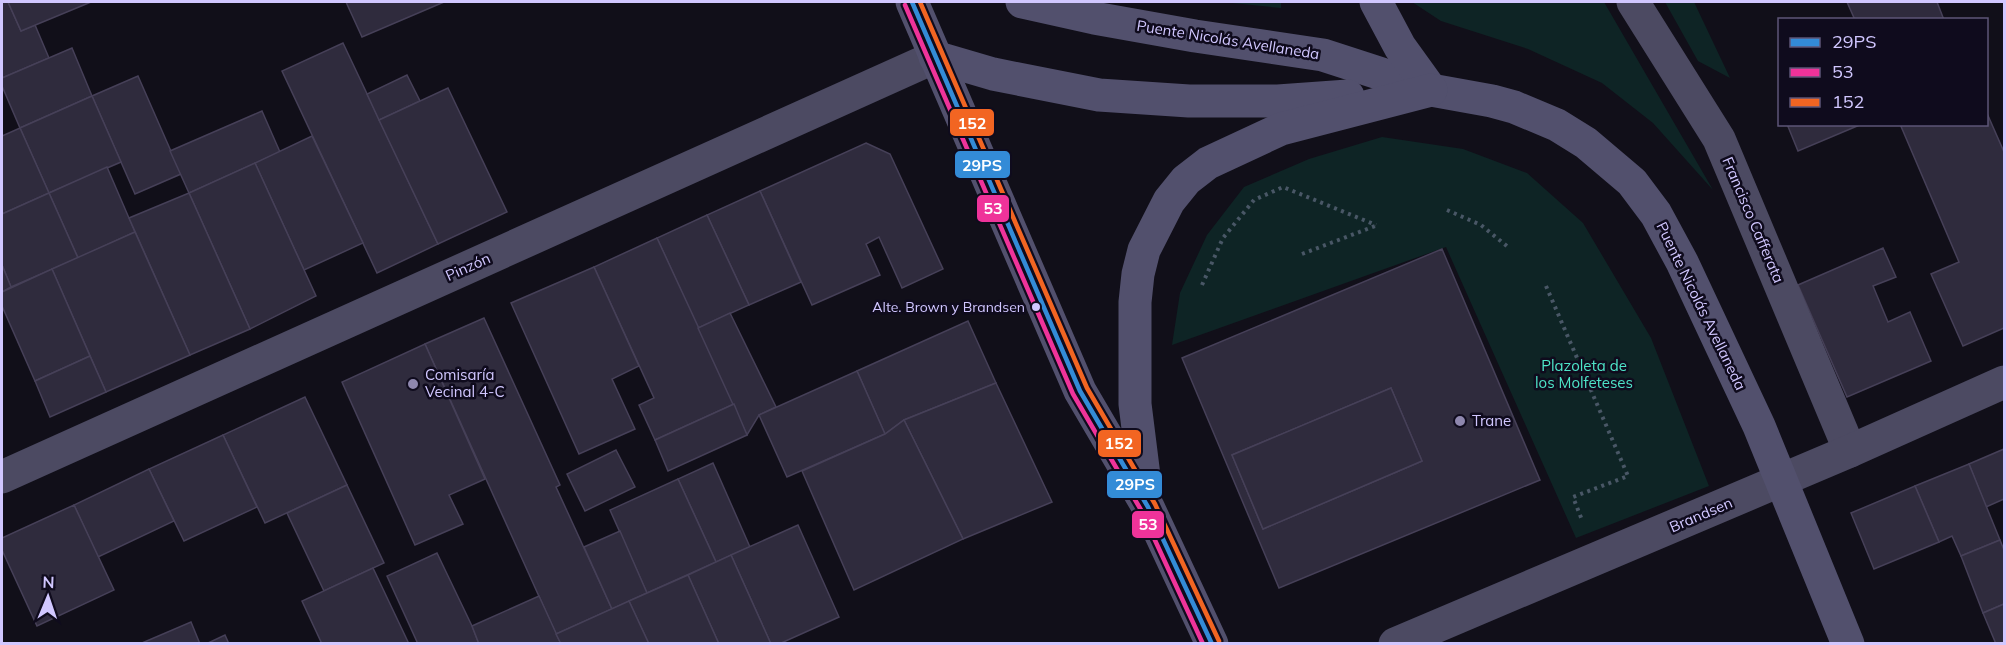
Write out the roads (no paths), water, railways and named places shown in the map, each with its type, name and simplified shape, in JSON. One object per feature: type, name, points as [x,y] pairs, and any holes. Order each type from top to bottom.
[{"type":"main road","points":[[912,2],[1080,391],[1148,507],[1212,644]]},
{"type":"main road","name":"Puente Nicolás Avellaneda","points":[[1022,2],[1094,18],[1195,36],[1323,55],[1431,90],[1492,101],[1536,115],[1586,143],[1632,182],[1656,214],[1682,262],[1759,426],[1848,644]]},
{"type":"main road","points":[[1148,507],[1135,404],[1135,302],[1138,274],[1144,250],[1169,201],[1186,180],[1208,163],[1281,129],[1431,90],[1400,47],[1376,2]]},
{"type":"main road","name":"Puente Nicolás Avellaneda","points":[[935,57],[993,74],[1099,94],[1189,101],[1278,101],[1431,90]]},
{"type":"street","name":"Francisco Cafferata","points":[[1633,2],[1719,138],[1850,451]]},
{"type":"street","name":"Pinzón","points":[[2,477],[935,57]]},
{"type":"street","name":"Brandsen","points":[[1395,644],[1850,451],[2004,382]]},
{"type":"place","name":"Alte. Brown y Brandsen","points":[[1036,307]]},
{"type":"place","name":"Comisaría Vecinal 4-C","points":[[413,384]]},
{"type":"place","name":"Trane","points":[[1460,421]]},
{"type":"park label","name":"Plazoleta de los Molfeteses","points":[[1584,374]]}]
